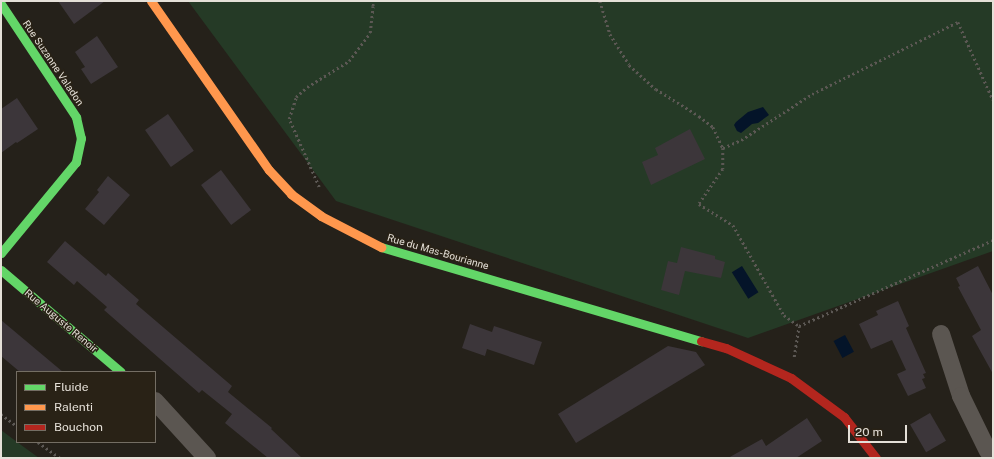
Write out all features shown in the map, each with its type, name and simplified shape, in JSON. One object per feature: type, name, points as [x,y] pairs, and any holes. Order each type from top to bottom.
[{"type":"street","name":"Rue du Mas-Bourianne","points":[[151,1],[269,170],[291,194],[321,216],[381,246],[726,348],[791,378],[844,417],[876,458]]},
{"type":"street","name":"Rue Suzanne Valadon","points":[[1,4],[76,117],[81,138],[76,162],[1,253]]},
{"type":"street","name":"Rue Auguste Renoir","points":[[1,270],[120,371]]},
{"type":"street","points":[[941,334],[960,396],[985,456]]},
{"type":"street","points":[[156,402],[207,458]]},
{"type":"path","points":[[321,216],[320,190],[288,119],[296,97],[307,88],[349,61],[370,33],[373,6],[372,1]]},
{"type":"path","points":[[600,1],[610,34],[629,64],[656,89],[713,126],[723,148],[723,169],[699,204],[733,225],[784,315],[799,326]]},
{"type":"path","points":[[723,148],[741,140],[812,94],[958,22],[993,100]]},
{"type":"path","points":[[799,326],[993,240]]},
{"type":"path","points":[[791,378],[799,326]]},
{"type":"path","points":[[1,414],[16,425]]},
{"type":"path","points":[[39,443],[60,458]]},
{"type":"green space","points":[[188,1],[993,1],[993,251],[748,338],[336,201]]},
{"type":"green space","points":[[1,430],[16,441],[16,443],[18,443],[39,458],[1,458]]},
{"type":"water","points":[[763,107],[769,115],[758,123],[752,124],[741,133],[737,131],[734,125],[736,122],[748,112]]},
{"type":"water","points":[[742,266],[758,292],[748,299],[732,272]]},
{"type":"water","points":[[845,335],[854,352],[842,358],[834,341]]},
{"type":"building","points":[[58,1],[105,1],[74,24]]},
{"type":"building","points":[[97,36],[118,67],[91,84],[81,69],[85,67],[75,52]]},
{"type":"building","points":[[17,98],[38,129],[1,153],[1,109]]},
{"type":"building","points":[[168,114],[194,151],[171,167],[145,130]]},
{"type":"building","points":[[690,129],[705,159],[651,185],[642,162],[658,155],[655,148]]},
{"type":"building","points":[[221,170],[251,210],[231,225],[201,185]]},
{"type":"building","points":[[108,176],[130,195],[104,225],[85,209],[99,192],[97,190]]},
{"type":"building","points":[[65,241],[106,276],[108,273],[139,300],[136,304],[232,386],[228,392],[272,428],[271,429],[302,458],[268,458],[225,423],[232,414],[202,390],[199,393],[104,310],[107,307],[77,281],[74,285],[47,262]]},
{"type":"building","points":[[681,247],[715,256],[715,259],[725,262],[721,278],[685,271],[679,295],[661,290],[668,261],[677,263]]},
{"type":"building","points":[[978,266],[993,295],[993,374],[972,336],[981,330],[958,287],[960,286],[956,278]]},
{"type":"building","points":[[898,301],[909,326],[906,328],[926,373],[923,374],[925,378],[922,379],[926,388],[908,396],[897,374],[906,370],[892,340],[871,349],[859,324],[878,315],[876,311]]},
{"type":"building","points":[[1,320],[62,371],[19,371],[1,356]]},
{"type":"building","points":[[470,324],[492,332],[494,326],[542,342],[534,365],[487,349],[485,356],[462,348]]},
{"type":"building","points":[[668,346],[696,352],[705,365],[576,443],[558,414]]},
{"type":"building","points":[[930,413],[946,441],[926,452],[910,424]]},
{"type":"building","points":[[807,418],[822,441],[796,458],[728,458],[762,439],[766,446]]},
{"type":"traffic: fast","points":[[1,4],[76,117],[81,138],[76,162],[1,253]]},
{"type":"traffic: fast","points":[[381,247],[701,341]]},
{"type":"traffic: fast","points":[[1,270],[120,371]]},
{"type":"traffic: slow","points":[[151,1],[269,170],[291,194],[321,216],[381,247]]},
{"type":"traffic: jam","points":[[701,341],[726,348],[791,378],[844,417],[876,458]]}]
